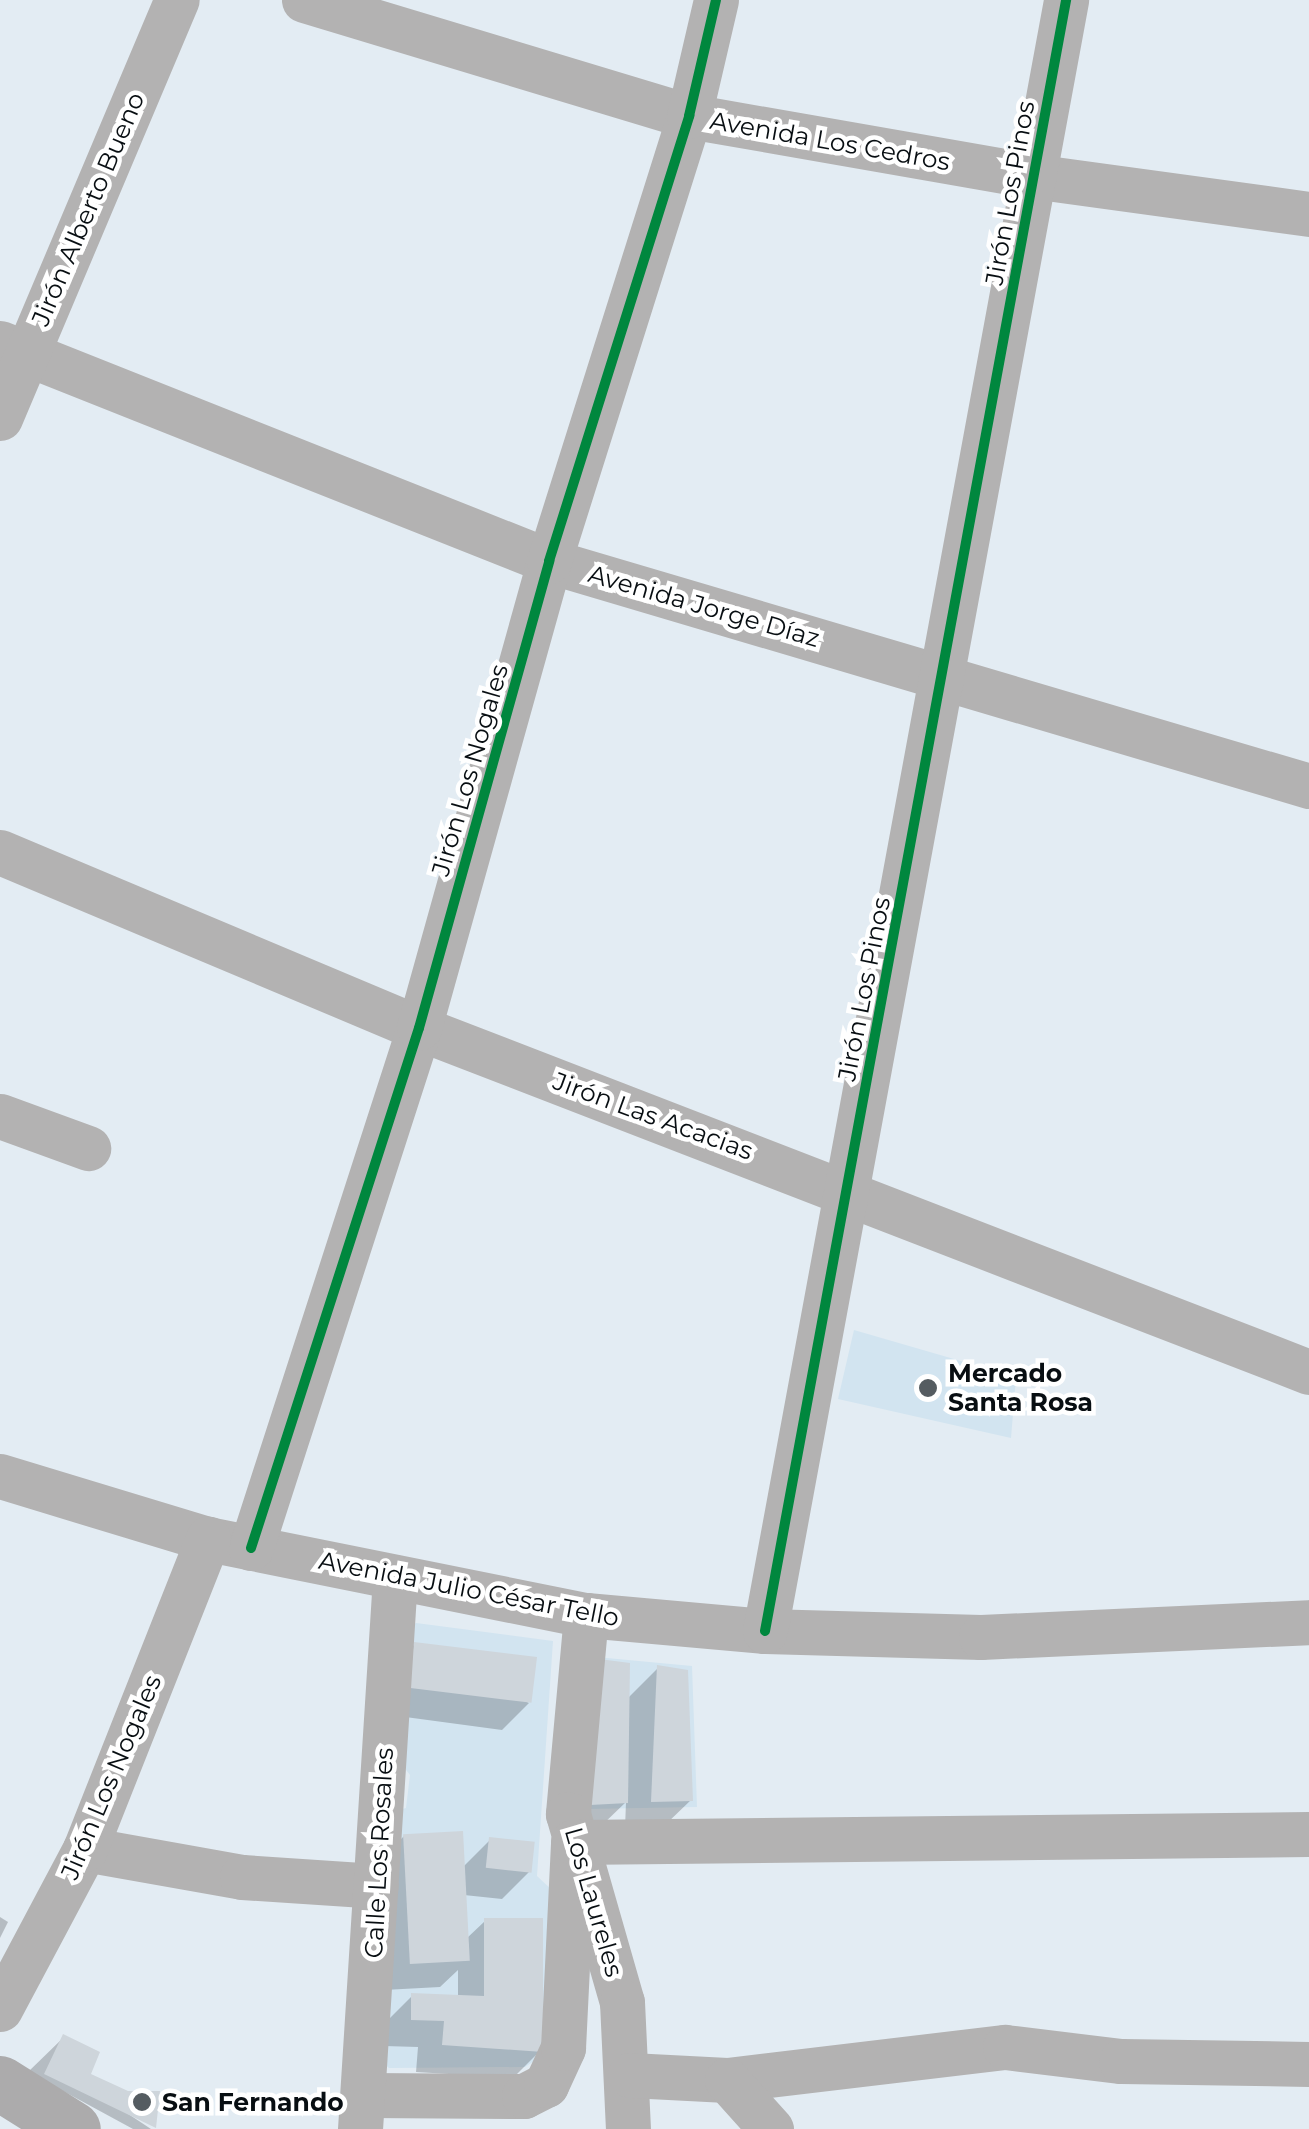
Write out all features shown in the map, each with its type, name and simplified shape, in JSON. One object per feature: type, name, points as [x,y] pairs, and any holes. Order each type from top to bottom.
[{"type":"main road","points":[[0,2082],[74,2129]]},
{"type":"street","name":"Jirón Alberto Bueno","points":[[0,418],[13,348],[178,0]]},
{"type":"street","name":"Avenida Los Cedros","points":[[304,0],[689,116],[1032,176],[1309,214]]},
{"type":"street","name":"Jirón Los Nogales","points":[[0,2009],[86,1849],[230,1543],[419,1028],[549,561],[689,116],[716,0]]},
{"type":"street","name":"Jirón Los Pinos","points":[[765,1632],[945,677],[1066,0]]},
{"type":"street","name":"Avenida Jorge Díaz","points":[[13,348],[549,561],[1309,786]]},
{"type":"street","name":"Jirón Las Acacias","points":[[0,852],[419,1028],[846,1188],[1309,1372]]},
{"type":"street","points":[[0,1116],[88,1148]]},
{"type":"street","name":"Avenida Julio César Tello","points":[[0,1476],[230,1543],[586,1615],[765,1632],[980,1637],[1309,1622]]},
{"type":"street","name":"Calle Los Rosales","points":[[363,2112],[395,1577]]},
{"type":"street","name":"Los Laureles","points":[[586,1615],[568,1814],[573,1842],[596,1892],[622,2002],[630,2075],[628,2129]]},
{"type":"street","points":[[363,2112],[430,2114],[524,2096],[556,2070],[573,1842],[1309,1834]]},
{"type":"street","points":[[86,1849],[242,1877],[376,1886]]},
{"type":"street","points":[[630,2075],[726,2080],[1006,2047],[1120,2061],[1309,2064]]},
{"type":"street","points":[[726,2080],[772,2129]]},
{"type":"shaded area","name":"Mercado Santa Rosa","points":[[854,1330],[1016,1377],[1011,1438],[838,1399]]},
{"type":"shaded area","points":[[416,1623],[553,1641],[537,1876],[554,1892],[548,2052],[525,2067],[389,2068],[378,2059],[392,1812],[406,1808],[410,1775],[397,1758],[409,1629]]},
{"type":"shaded area","points":[[596,1657],[692,1666],[697,1807],[587,1809]]},
{"type":"building","points":[[414,1642],[537,1657],[531,1703],[408,1688]]},
{"type":"building","points":[[599,1659],[630,1663],[628,1803],[590,1805]]},
{"type":"building","points":[[657,1665],[688,1670],[693,1801],[651,1802]]},
{"type":"building","points":[[463,1831],[470,1961],[410,1964],[403,1834]]},
{"type":"building","points":[[489,1837],[535,1842],[532,1873],[486,1868]]},
{"type":"building","points":[[484,1918],[543,1918],[543,2052],[442,2045],[444,2021],[411,2020],[411,1993],[484,1996]]},
{"type":"building","points":[[63,2034],[100,2052],[91,2074],[128,2091],[160,2091],[156,2128],[44,2074]]},
{"type":"cycle path","points":[[251,1548],[419,1028],[549,561],[689,116],[716,0]]},
{"type":"cycle path","points":[[765,1631],[1066,0]]},
{"type":"place","name":"Mercado Santa Rosa","points":[[928,1388]]},
{"type":"place","name":"San Fernando","points":[[142,2102]]}]
